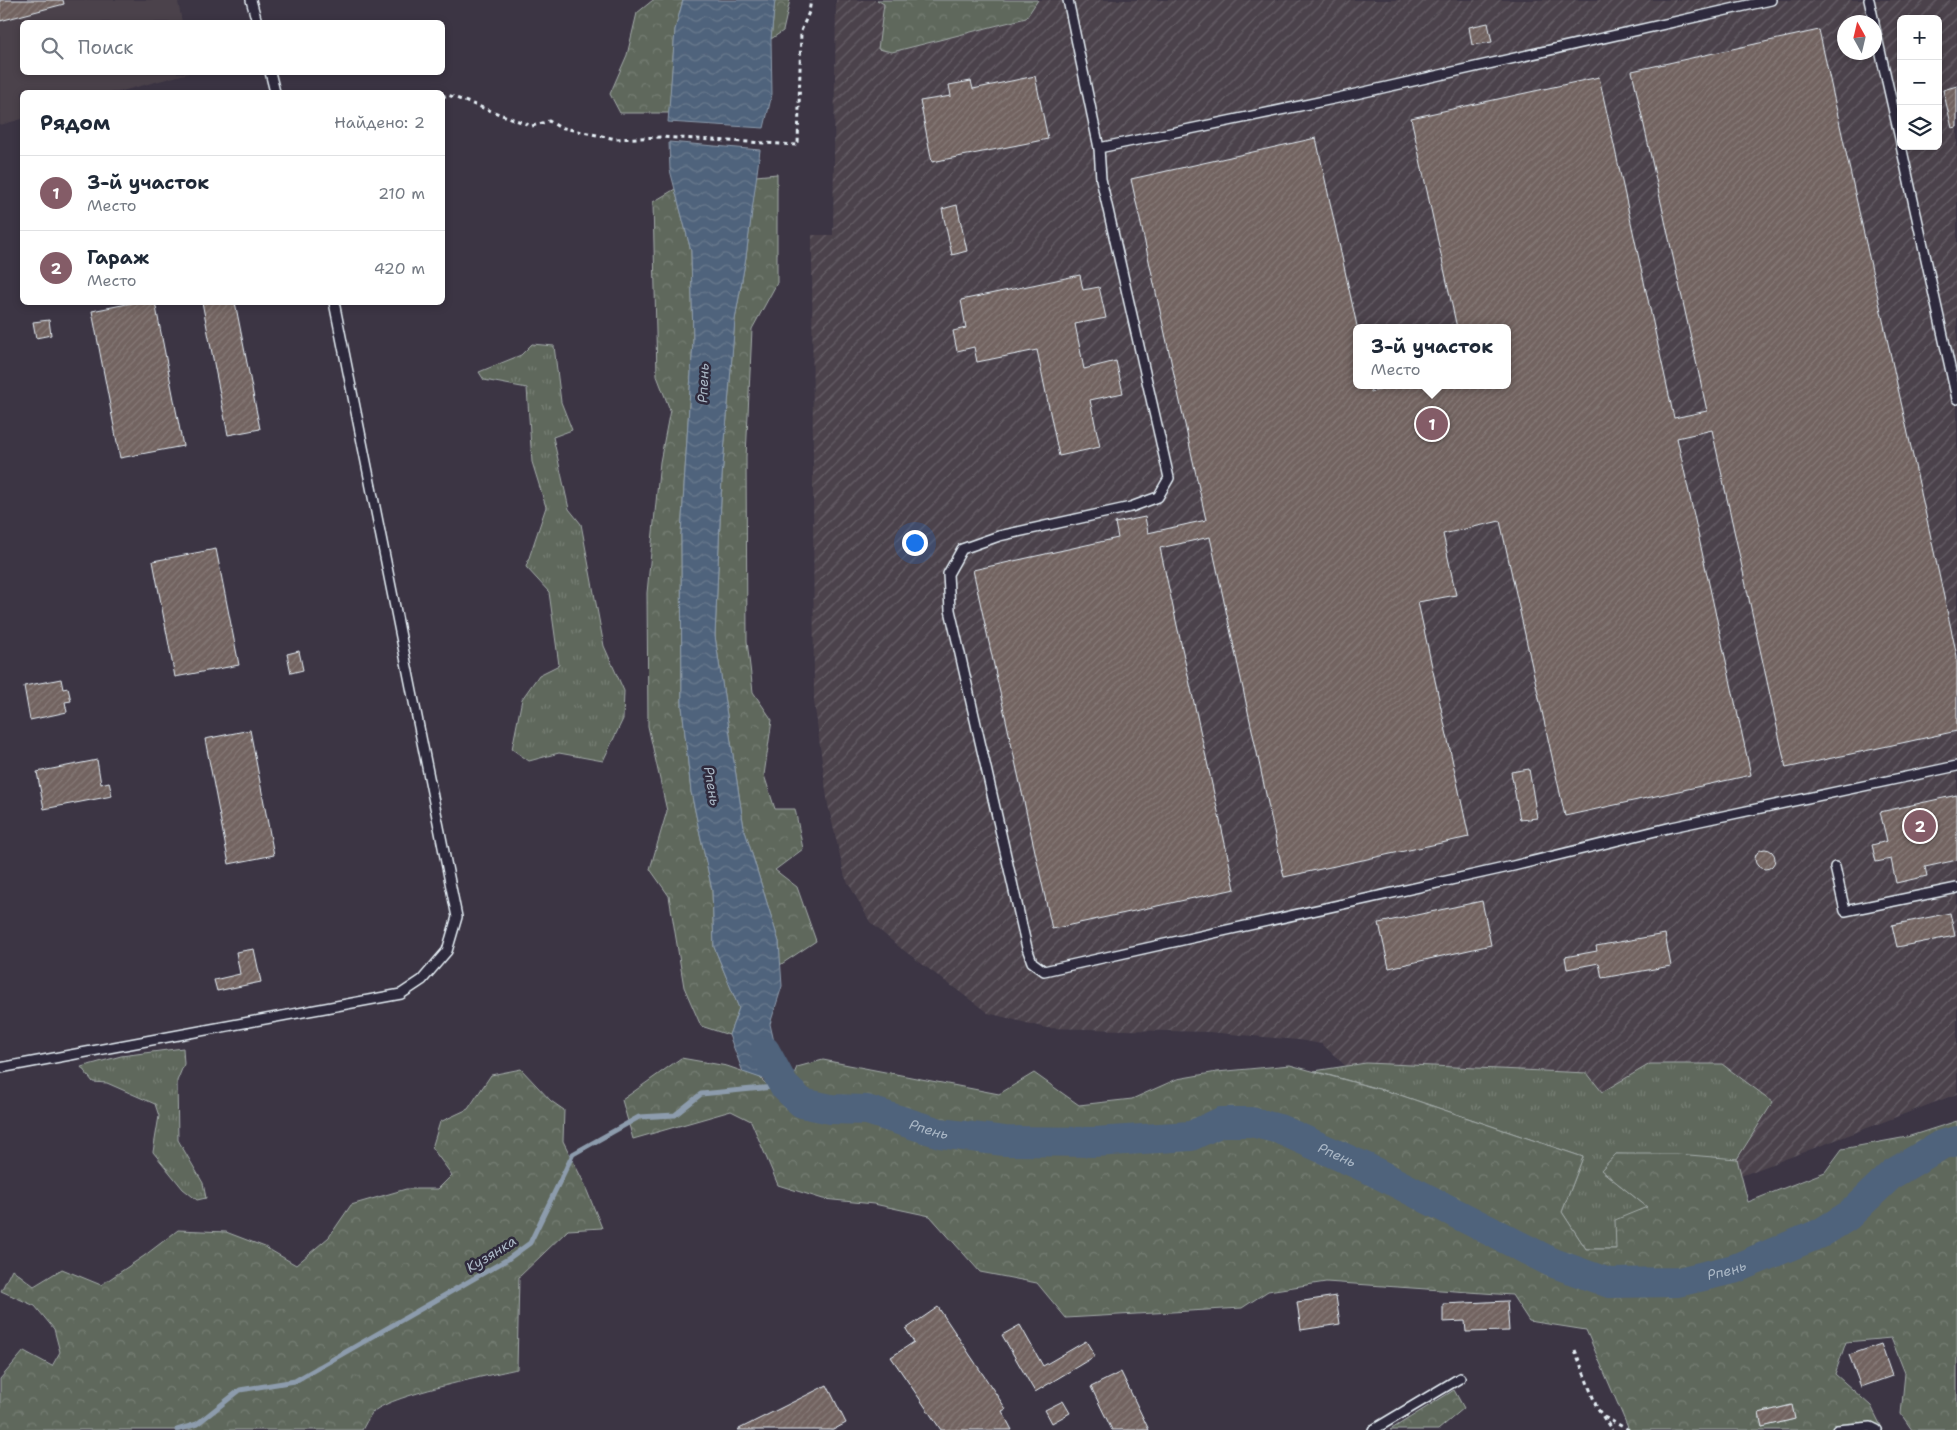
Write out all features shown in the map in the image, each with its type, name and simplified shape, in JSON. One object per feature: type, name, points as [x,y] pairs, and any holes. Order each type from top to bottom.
[{"type":"lane","points":[[251,0],[256,20]]},
{"type":"lane","points":[[1068,0],[1099,148],[1101,179],[1169,478],[1158,497],[1131,507],[999,536],[962,549],[948,574],[950,610],[1027,948],[1032,962],[1044,971],[1513,866],[1672,827],[1957,766]]},
{"type":"lane","points":[[1099,148],[1338,98],[1771,0]]},
{"type":"lane","points":[[1869,0],[1872,15]]},
{"type":"lane","points":[[1882,59],[1897,127]]},
{"type":"lane","points":[[271,75],[274,90]]},
{"type":"lane","points":[[1902,150],[1957,399]]},
{"type":"lane","points":[[0,1068],[401,994],[422,980],[448,951],[457,916],[335,305]]},
{"type":"lane","points":[[1835,867],[1845,911],[1957,888]]},
{"type":"lane","points":[[1372,1430],[1460,1378]]},
{"type":"lane","points":[[1837,1430],[1871,1427],[1878,1430]]},
{"type":"path","points":[[445,96],[448,95],[532,126],[549,121],[559,127],[616,139],[661,136],[798,145],[801,31],[809,12],[811,0]]},
{"type":"path","points":[[1575,1350],[1597,1408],[1612,1430]]},
{"type":"path","points":[[1603,1417],[1629,1430]]},
{"type":"shaded area","points":[[0,0],[186,0],[178,2],[182,20],[20,20],[20,75],[182,75],[125,90],[20,90],[20,120],[0,125]]},
{"type":"shaded area","points":[[836,0],[1957,0],[1957,1094],[1722,1183],[1407,1123],[1322,1044],[1299,1040],[1209,1032],[1046,1028],[988,1013],[898,946],[870,922],[845,877],[828,805],[814,701],[812,235],[833,235]]},
{"type":"green space","points":[[653,0],[683,0],[675,30],[669,113],[620,113],[610,94],[627,55],[637,13]]},
{"type":"green space","points":[[775,0],[790,0],[783,31],[771,39]]},
{"type":"green space","points":[[877,0],[1038,0],[1026,18],[892,52],[878,49],[884,4]]},
{"type":"green space","points":[[777,174],[777,283],[752,329],[746,457],[747,641],[753,692],[772,720],[764,775],[775,809],[795,809],[803,849],[775,870],[797,887],[816,941],[780,965],[779,942],[744,828],[715,636],[722,477],[735,320],[746,257],[756,176]]},
{"type":"green space","points":[[675,189],[691,251],[693,341],[681,535],[682,706],[691,792],[712,890],[714,947],[739,1008],[729,1035],[701,1026],[684,987],[669,896],[650,869],[667,811],[648,726],[647,593],[660,462],[670,410],[657,376],[653,202]]},
{"type":"green space","points":[[532,344],[554,346],[561,402],[572,430],[553,437],[569,509],[581,524],[604,646],[624,691],[623,719],[603,761],[559,753],[529,761],[512,749],[522,699],[539,675],[559,665],[549,592],[526,567],[546,507],[532,462],[527,388],[484,380],[479,372],[521,355]]},
{"type":"green space","points":[[183,1048],[184,1064],[177,1081],[178,1140],[203,1183],[206,1198],[197,1200],[183,1189],[153,1152],[159,1116],[155,1104],[107,1083],[93,1082],[81,1067],[121,1056]]},
{"type":"green space","points":[[681,1058],[727,1066],[759,1077],[783,1100],[797,1067],[823,1060],[999,1094],[1034,1073],[1079,1105],[1132,1099],[1177,1079],[1217,1072],[1290,1065],[1397,1094],[1583,1157],[1562,1212],[1586,1249],[1616,1249],[1615,1220],[1647,1207],[1601,1170],[1616,1154],[1677,1154],[1737,1159],[1748,1202],[1825,1172],[1842,1149],[1907,1137],[1957,1121],[1957,1430],[1912,1430],[1901,1414],[1905,1373],[1891,1338],[1846,1342],[1835,1374],[1871,1406],[1883,1430],[1629,1430],[1586,1330],[1529,1321],[1512,1295],[1326,1282],[1268,1291],[1242,1308],[1066,1318],[1037,1283],[980,1272],[930,1216],[874,1204],[823,1199],[778,1185],[751,1121],[731,1111],[633,1139],[622,1100]],"holes":[[[1791,1405],[1795,1419],[1762,1427],[1759,1413]]]},
{"type":"green space","points":[[1366,1063],[1587,1073],[1602,1092],[1650,1064],[1722,1064],[1773,1102],[1737,1159],[1616,1154],[1601,1170],[1647,1207],[1616,1249],[1586,1249],[1562,1212],[1583,1157],[1397,1094],[1314,1071]]},
{"type":"green space","points":[[521,1069],[551,1101],[564,1110],[563,1141],[583,1181],[602,1228],[568,1230],[519,1277],[517,1369],[417,1393],[381,1406],[372,1413],[362,1430],[0,1430],[0,1379],[24,1351],[52,1366],[60,1352],[54,1329],[35,1306],[1,1291],[12,1269],[34,1286],[62,1269],[101,1285],[178,1230],[226,1232],[265,1247],[296,1265],[329,1237],[351,1205],[406,1189],[438,1189],[452,1175],[432,1148],[440,1122],[468,1109],[491,1075]]},
{"type":"green space","points":[[1454,1390],[1464,1408],[1438,1430],[1390,1430]]},
{"type":"water","points":[[683,0],[775,0],[771,39],[772,94],[764,128],[668,122],[675,30]]},
{"type":"water","points":[[669,142],[760,150],[746,257],[735,320],[722,477],[715,636],[744,828],[779,942],[782,986],[770,1024],[784,1086],[743,1072],[729,1035],[739,1008],[714,947],[712,890],[691,792],[682,706],[681,535],[693,341],[691,251],[670,170]]},
{"type":"building","points":[[0,0],[63,0],[64,4],[0,21]]},
{"type":"building","points":[[1488,23],[1492,42],[1472,45],[1469,27]]},
{"type":"building","points":[[1819,30],[1957,656],[1957,731],[1786,768],[1712,430],[1677,438],[1751,775],[1565,816],[1500,521],[1443,534],[1456,595],[1418,602],[1469,837],[1284,877],[1210,537],[1160,548],[1235,889],[1052,929],[973,570],[1118,538],[1115,523],[1145,517],[1148,533],[1206,520],[1131,179],[1316,138],[1357,324],[1353,324],[1353,389],[1371,389],[1371,392],[1384,389],[1511,389],[1511,324],[1456,324],[1411,118],[1599,77],[1674,418],[1707,411],[1632,71]]},
{"type":"building","points":[[1035,76],[1048,139],[932,162],[920,101],[951,96],[949,85],[971,81],[973,89]]},
{"type":"building","points":[[1957,86],[1957,127],[1952,128],[1943,90]]},
{"type":"building","points":[[957,205],[967,251],[952,255],[942,209]]},
{"type":"building","points":[[1080,275],[1083,290],[1099,287],[1106,318],[1075,324],[1084,369],[1116,361],[1123,393],[1090,400],[1100,447],[1059,456],[1037,350],[977,362],[974,347],[957,351],[953,331],[966,328],[961,300]]},
{"type":"building","points":[[122,305],[156,305],[183,446],[120,458],[92,311]]},
{"type":"building","points":[[203,305],[236,305],[260,429],[228,435]]},
{"type":"building","points":[[49,320],[51,335],[36,338],[33,322]]},
{"type":"building","points":[[216,549],[239,665],[175,677],[153,561]]},
{"type":"building","points":[[299,651],[303,670],[291,673],[287,654]]},
{"type":"building","points":[[61,679],[63,689],[68,688],[71,701],[65,702],[67,712],[30,720],[24,686]]},
{"type":"building","points":[[250,730],[274,855],[229,864],[205,739]]},
{"type":"building","points":[[97,760],[101,784],[109,782],[112,796],[44,809],[37,772]]},
{"type":"building","points":[[1529,769],[1537,818],[1520,820],[1511,772]]},
{"type":"building","points":[[1957,795],[1957,860],[1925,867],[1927,876],[1896,883],[1891,859],[1876,862],[1872,845],[1887,841],[1880,812]]},
{"type":"building","points":[[1765,849],[1772,852],[1775,859],[1772,866],[1765,869],[1758,866],[1755,859],[1758,852]]},
{"type":"building","points":[[1482,901],[1491,945],[1389,968],[1379,923]]},
{"type":"building","points":[[1950,913],[1955,936],[1897,947],[1892,925]]},
{"type":"building","points":[[1665,934],[1671,966],[1602,978],[1599,963],[1567,969],[1565,957],[1597,951],[1596,946]]},
{"type":"building","points":[[254,949],[261,982],[217,991],[214,980],[240,974],[236,952]]},
{"type":"building","points":[[1336,1296],[1340,1324],[1301,1330],[1297,1302]]},
{"type":"building","points":[[1507,1301],[1509,1331],[1466,1332],[1465,1321],[1443,1322],[1443,1304]]},
{"type":"building","points":[[938,1307],[1006,1409],[1002,1411],[1012,1430],[941,1430],[891,1357],[914,1342],[906,1329]]},
{"type":"building","points":[[1020,1325],[1043,1366],[1086,1341],[1095,1356],[1035,1392],[1002,1335]]},
{"type":"building","points":[[1881,1344],[1892,1376],[1861,1387],[1849,1355]]},
{"type":"building","points":[[1121,1372],[1149,1430],[1112,1430],[1091,1387]]},
{"type":"building","points":[[827,1385],[846,1423],[833,1430],[737,1430]]},
{"type":"building","points":[[1063,1401],[1070,1413],[1052,1423],[1045,1410]]},
{"type":"building","points":[[1792,1405],[1795,1419],[1762,1427],[1759,1413]]},
{"type":"waterway","name":"Рпень","points":[[765,1051],[784,1086],[802,1103],[831,1109],[867,1110],[940,1133],[1004,1141],[1094,1142],[1191,1136],[1221,1122],[1251,1122],[1279,1129],[1369,1169],[1551,1262],[1609,1283],[1678,1282],[1734,1269],[1821,1233],[1848,1216],[1892,1174],[1941,1145],[1957,1141]]},
{"type":"waterway","name":"Кузянка","points":[[177,1430],[197,1424],[240,1390],[295,1381],[508,1259],[530,1243],[573,1154],[639,1117],[675,1115],[701,1094],[784,1086]]},
{"type":"place","name":"3-й участок","points":[[1432,424]]},
{"type":"place","name":"Гараж","points":[[1920,826]]}]
